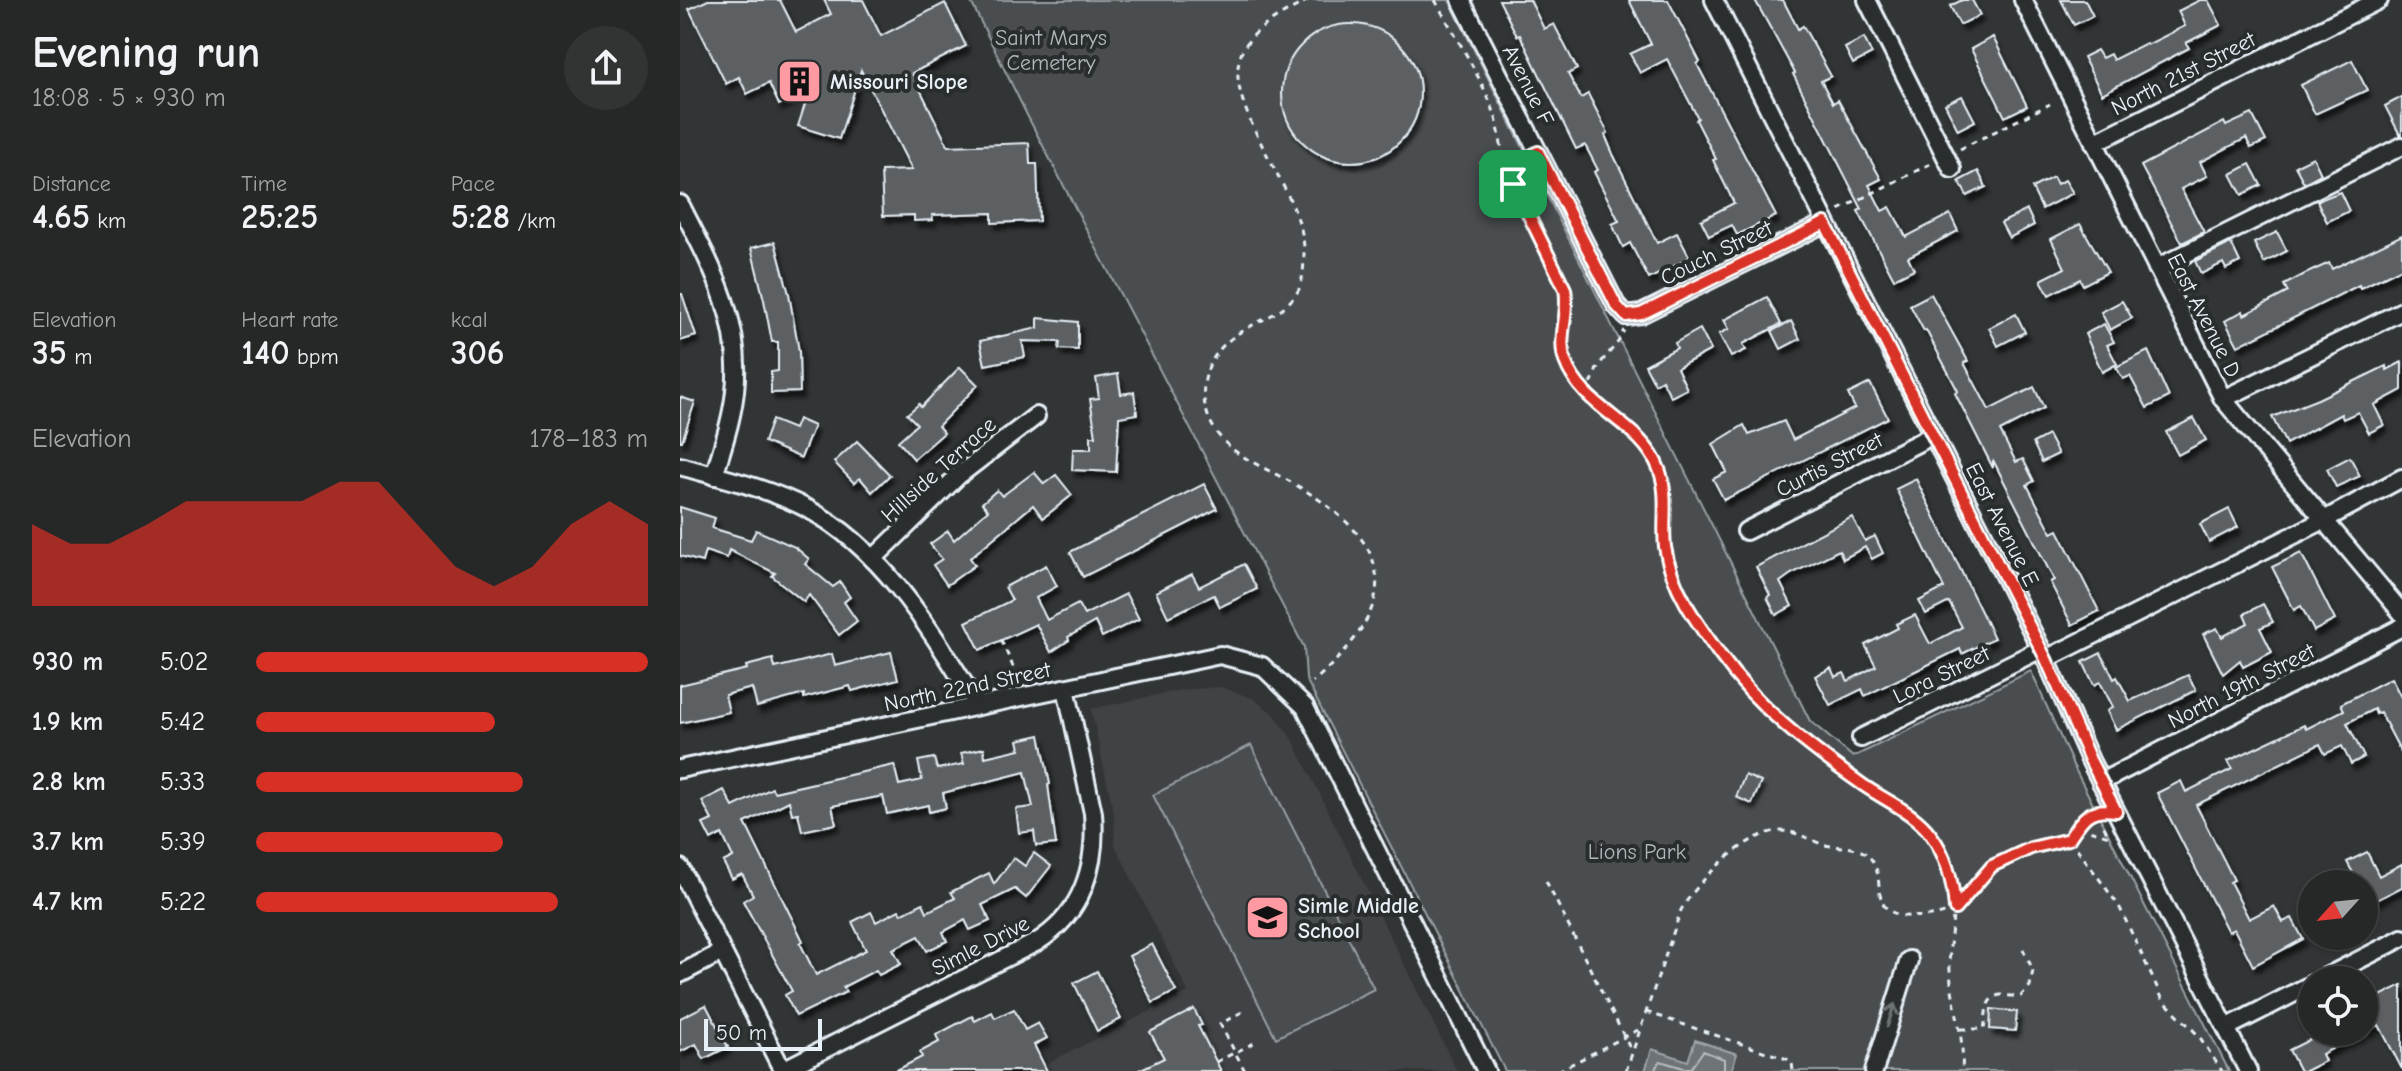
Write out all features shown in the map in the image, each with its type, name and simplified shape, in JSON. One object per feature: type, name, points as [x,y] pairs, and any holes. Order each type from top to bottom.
[{"type":"street","name":"Avenue F","points":[[1461,0],[1616,305],[1626,316]]},
{"type":"street","name":"East Avenue E","points":[[1714,0],[2043,654],[2101,782],[2248,1071]]},
{"type":"street","points":[[1867,0],[1952,169]]},
{"type":"street","name":"East Avenue D","points":[[2023,0],[2223,399],[2402,613]]},
{"type":"street","name":"North 21st Street","points":[[2094,143],[2379,0]]},
{"type":"street","points":[[2157,268],[2402,146]]},
{"type":"street","points":[[680,204],[718,280],[736,347],[735,393],[714,476]]},
{"type":"street","name":"Couch Street","points":[[1626,316],[1641,314],[1825,223]]},
{"type":"street","points":[[2223,399],[2402,311]]},
{"type":"street","name":"Hillside Terrace","points":[[873,559],[958,476],[1036,416]]},
{"type":"street","name":"Curtis Street","points":[[1746,531],[1933,435]]},
{"type":"street","points":[[680,466],[759,488],[808,509],[838,528],[873,559],[906,598],[978,706]]},
{"type":"street","name":"Lora Street","points":[[1861,738],[2324,520],[2402,478]]},
{"type":"street","name":"North 19th Street","points":[[2101,782],[2402,627]]},
{"type":"street","name":"North 22nd Street","points":[[680,769],[1220,655],[1262,666],[1305,707],[1486,1071]]},
{"type":"street","name":"Simle Drive","points":[[783,1070],[1037,942],[1067,916],[1088,880],[1094,832],[1093,813],[1066,688]]},
{"type":"street","points":[[680,868],[783,1070]]},
{"type":"street","points":[[2347,966],[2402,938]]},
{"type":"street","points":[[680,974],[722,952]]},
{"type":"street","points":[[1874,1071],[1909,960]]},
{"type":"street","points":[[2226,1028],[2298,991]]},
{"type":"path","points":[[1308,0],[1253,36],[1239,58],[1237,71],[1247,113],[1282,183],[1302,233],[1304,262],[1300,286],[1289,300],[1240,330],[1225,344],[1207,373],[1204,398],[1209,420],[1226,446],[1328,506],[1355,531],[1373,558],[1378,583],[1374,607],[1368,620],[1351,645],[1313,682]]},
{"type":"path","points":[[1435,0],[1489,99],[1500,132],[1506,169],[1562,278],[1568,299],[1563,350],[1574,378],[1587,395],[1631,431],[1654,457],[1665,495],[1665,544],[1669,563],[1691,612],[1752,696],[1861,784],[1924,826],[1944,857],[1955,909],[1950,967],[1961,1029],[1962,1071]]},
{"type":"path","points":[[1480,162],[1499,172],[1538,152]]},
{"type":"path","points":[[1587,395],[1598,366],[1621,337],[1626,316]]},
{"type":"path","points":[[1001,640],[1015,671]]},
{"type":"path","points":[[1626,1071],[1681,910],[1689,897],[1749,841],[1766,834],[1793,833],[1823,844],[1862,851],[1873,864],[1885,906],[1894,913],[1908,917],[1955,909],[1992,866],[2031,848],[2069,839],[2077,826],[2086,815],[2100,809],[2102,823],[2109,836],[2077,826]]},
{"type":"path","points":[[2069,839],[2114,897],[2163,1000],[2199,1036],[2222,1071]]},
{"type":"path","points":[[1546,881],[1632,1052]]},
{"type":"path","points":[[1961,1029],[1984,1029],[1991,1000],[2000,995],[2021,996],[2028,991],[2033,970],[2022,947]]},
{"type":"path","points":[[1242,1012],[1220,1024],[1245,1071]]},
{"type":"path","points":[[1646,1012],[1787,1059],[1794,1066],[1793,1071]]},
{"type":"path","points":[[1558,1071],[1640,1029]]},
{"type":"path","points":[[1216,1062],[1258,1041]]},
{"type":"shaded area","name":"Simle Middle School","points":[[1221,687],[1254,699],[1275,715],[1293,740],[1457,1071],[1032,1071],[1188,992],[1115,845],[1114,815],[1091,709],[1181,690]]},
{"type":"green space","name":"Lions Park","points":[[970,0],[1449,0],[1810,721],[1853,757],[2031,671],[2073,765],[2229,1071],[1505,1071],[1306,679],[1304,647]]},
{"type":"green space","points":[[1251,745],[1374,989],[1276,1038],[1153,795]]},
{"type":"water","points":[[1695,1040],[1737,1054],[1731,1071],[1645,1071],[1652,1049],[1688,1061]]},
{"type":"building","name":"Missouri Slope","points":[[708,0],[780,0],[796,32],[831,14],[824,0],[863,0],[881,36],[945,3],[966,46],[912,73],[948,146],[1029,143],[1030,164],[1037,164],[1039,221],[992,223],[992,213],[932,215],[933,220],[914,221],[914,215],[883,216],[881,171],[912,170],[861,70],[839,139],[798,126],[810,89],[779,105],[769,83],[747,94],[739,77],[726,84],[689,9]]},
{"type":"building","points":[[1499,0],[1530,0],[1544,29],[1554,24],[1577,69],[1568,74],[1581,98],[1588,94],[1608,133],[1605,135],[1613,154],[1657,243],[1677,233],[1690,258],[1649,279],[1630,243],[1623,247],[1612,224],[1619,221],[1594,172],[1598,170],[1585,145],[1576,149],[1520,35],[1517,36]]},
{"type":"building","points":[[1629,0],[1668,0],[1700,62],[1697,64],[1776,216],[1737,235],[1732,225],[1709,236],[1701,220],[1734,203],[1696,120],[1698,118],[1667,59],[1640,73],[1630,54],[1651,44]]},
{"type":"building","points":[[1755,0],[1783,0],[1798,29],[1803,26],[1831,76],[1821,81],[1833,103],[1838,100],[1881,179],[1869,185],[1882,211],[1890,207],[1906,237],[1950,214],[1958,231],[1908,257],[1914,269],[1894,279],[1858,211],[1862,209],[1795,73]]},
{"type":"building","points":[[1962,0],[1972,0],[1980,15],[1960,25],[1950,6]]},
{"type":"building","points":[[2061,0],[2085,0],[2093,16],[2074,25]]},
{"type":"building","points":[[2200,0],[2208,0],[2221,25],[2186,43],[2189,48],[2102,94],[2083,57],[2097,50],[2102,58],[2110,54],[2113,60],[2147,45],[2185,26],[2178,11]]},
{"type":"building","points":[[1351,24],[1377,30],[1399,45],[1414,67],[1420,93],[1414,119],[1399,141],[1377,156],[1351,162],[1325,156],[1303,141],[1288,119],[1282,93],[1288,67],[1303,45],[1325,30]]},
{"type":"building","points":[[1993,37],[2027,106],[2005,117],[1971,49]]},
{"type":"building","points":[[1864,38],[1872,54],[1853,64],[1845,48]]},
{"type":"building","points":[[2352,60],[2367,90],[2315,114],[2301,85]]},
{"type":"building","points":[[1962,96],[1975,121],[1958,130],[1945,104]]},
{"type":"building","points":[[2402,97],[2402,135],[2400,135],[2385,106]]},
{"type":"building","points":[[2252,114],[2266,141],[2251,148],[2246,138],[2200,162],[2207,176],[2181,189],[2204,232],[2182,243],[2141,166],[2224,122],[2226,126]]},
{"type":"building","points":[[2313,157],[2321,174],[2304,183],[2295,166]]},
{"type":"building","points":[[2250,164],[2261,185],[2242,195],[2231,174]]},
{"type":"building","points":[[1978,171],[1986,187],[1967,196],[1959,181]]},
{"type":"building","points":[[2053,177],[2057,184],[2065,180],[2073,193],[2042,209],[2032,188]]},
{"type":"building","points":[[2340,192],[2349,211],[2327,222],[2317,201]]},
{"type":"building","points":[[2027,210],[2034,225],[2009,238],[2001,223]]},
{"type":"building","points":[[2080,224],[2108,272],[2083,285],[2080,279],[2049,295],[2041,280],[2065,268],[2051,239]]},
{"type":"building","points":[[2277,232],[2287,251],[2264,263],[2254,243]]},
{"type":"building","points":[[2402,235],[2402,268],[2360,288],[2359,285],[2238,346],[2225,321],[2243,311],[2244,315],[2288,292],[2284,285],[2305,274],[2329,263],[2332,269]]},
{"type":"building","points":[[775,242],[789,294],[799,351],[800,392],[771,393],[771,372],[778,371],[778,342],[772,342],[751,248]]},
{"type":"building","points":[[2231,243],[2240,262],[2226,269],[2223,263],[2201,274],[2195,261]]},
{"type":"building","points":[[680,294],[696,336],[680,341]]},
{"type":"building","points":[[1931,294],[1968,361],[1964,363],[1989,410],[2034,387],[2044,408],[2000,431],[2016,462],[2023,459],[2034,481],[2027,485],[2052,533],[2058,530],[2099,611],[2072,625],[2050,582],[2054,580],[1993,460],[1993,468],[1955,393],[1958,391],[1910,305]]},
{"type":"building","points":[[1767,297],[1781,324],[1743,344],[1746,350],[1731,357],[1719,334],[1729,329],[1724,320]]},
{"type":"building","points":[[2122,301],[2132,318],[2110,330],[2101,312]]},
{"type":"building","points":[[2016,314],[2025,332],[1998,346],[1989,328]]},
{"type":"building","points":[[1038,318],[1078,322],[1078,350],[1059,349],[1060,342],[1022,341],[1025,357],[985,365],[980,341],[1038,328]]},
{"type":"building","points":[[1791,321],[1800,339],[1781,349],[1772,331]]},
{"type":"building","points":[[2104,324],[2114,342],[2107,345],[2117,364],[2102,372],[2085,334]]},
{"type":"building","points":[[1700,329],[1711,350],[1677,368],[1687,389],[1671,397],[1662,380],[1655,384],[1645,365],[1677,348],[1675,343]]},
{"type":"building","points":[[2148,351],[2169,397],[2147,408],[2130,376],[2123,379],[2116,367]]},
{"type":"building","points":[[2402,362],[2402,390],[2374,405],[2384,425],[2369,433],[2358,412],[2343,419],[2341,414],[2286,444],[2272,417],[2386,366],[2387,370]]},
{"type":"building","points":[[960,367],[978,385],[938,426],[944,433],[914,459],[898,441],[917,424],[907,414],[919,404],[921,407]]},
{"type":"building","points":[[1118,374],[1121,394],[1134,392],[1137,414],[1119,417],[1116,472],[1072,470],[1073,449],[1091,449],[1091,436],[1096,436],[1090,399],[1099,398],[1096,378]]},
{"type":"building","points":[[1870,383],[1888,418],[1724,500],[1713,479],[1727,472],[1713,444],[1744,425],[1749,435],[1784,421],[1793,440],[1855,408],[1848,394]]},
{"type":"building","points":[[680,397],[695,402],[682,441],[680,441]]},
{"type":"building","points":[[2194,418],[2206,440],[2178,455],[2166,432]]},
{"type":"building","points":[[798,419],[814,426],[801,458],[764,442],[772,420],[794,429]]},
{"type":"building","points":[[2048,435],[2058,454],[2042,462],[2033,443]]},
{"type":"building","points":[[857,441],[890,475],[872,492],[860,478],[854,483],[834,462]]},
{"type":"building","points":[[2350,457],[2360,476],[2336,487],[2327,469]]},
{"type":"building","points":[[1034,472],[1044,484],[1056,475],[1072,495],[1043,518],[1033,505],[970,558],[975,565],[947,585],[933,565],[942,559],[930,544],[948,531],[954,540],[988,510],[982,503],[997,490],[1002,496]]},
{"type":"building","points":[[1916,479],[1994,638],[1962,654],[1960,649],[1865,696],[1862,689],[1830,705],[1815,676],[1831,668],[1835,677],[1844,673],[1848,681],[1876,666],[1865,645],[1898,628],[1896,624],[1915,615],[1930,644],[1962,627],[1949,602],[1926,614],[1919,601],[1944,588],[1896,489]]},
{"type":"building","points":[[1204,484],[1217,509],[1083,577],[1070,552]]},
{"type":"building","points":[[680,507],[715,518],[712,528],[751,540],[756,530],[795,547],[809,559],[805,564],[833,587],[840,582],[850,597],[844,602],[857,621],[839,635],[809,595],[804,602],[772,576],[775,573],[729,550],[727,558],[705,551],[702,562],[680,556]]},
{"type":"building","points":[[2229,509],[2238,527],[2209,542],[2200,524]]},
{"type":"building","points":[[1852,517],[1865,541],[1875,536],[1883,553],[1872,559],[1865,547],[1843,559],[1839,550],[1791,574],[1780,582],[1792,606],[1776,615],[1756,567]]},
{"type":"building","points":[[2301,553],[2335,620],[2314,631],[2301,606],[2294,610],[2272,567]]},
{"type":"building","points":[[1244,564],[1257,589],[1220,607],[1214,595],[1168,617],[1156,592],[1192,574],[1199,587]]},
{"type":"building","points":[[1046,565],[1057,586],[1036,598],[1047,620],[1078,604],[1084,615],[1126,594],[1139,619],[1102,637],[1095,622],[1068,637],[1069,640],[1051,652],[1036,624],[980,650],[966,622],[1012,600],[1005,587]]},
{"type":"building","points":[[2263,604],[2273,622],[2260,628],[2272,652],[2243,667],[2240,660],[2223,674],[2203,634],[2217,628],[2222,637],[2248,623],[2244,614]]},
{"type":"building","points":[[891,652],[898,679],[852,691],[850,686],[804,698],[804,694],[757,707],[752,688],[725,695],[729,712],[680,723],[680,685],[747,669],[746,666],[773,659],[775,668],[832,654],[835,666]]},
{"type":"building","points":[[2101,653],[2130,701],[2188,675],[2196,690],[2116,730],[2107,711],[2113,707],[2100,682],[2094,685],[2083,662]]},
{"type":"building","points":[[2391,678],[2402,699],[2402,754],[2380,712],[2376,714],[2374,709],[2347,723],[2364,757],[2351,764],[2342,746],[2325,754],[2320,744],[2196,805],[2234,880],[2230,882],[2249,919],[2274,906],[2283,922],[2292,918],[2298,929],[2298,942],[2253,966],[2234,929],[2228,932],[2157,793],[2181,781],[2186,792],[2232,769],[2228,761],[2344,710],[2341,704]]},
{"type":"building","points":[[1040,735],[1050,784],[1056,844],[1036,846],[1034,831],[1019,833],[1016,809],[1033,807],[1025,772],[943,793],[946,808],[929,812],[928,805],[887,814],[883,796],[832,806],[836,824],[802,831],[798,813],[792,814],[789,801],[745,823],[803,941],[800,943],[816,975],[866,950],[852,922],[871,912],[876,922],[899,910],[901,914],[923,903],[927,912],[955,898],[951,892],[989,873],[994,884],[1014,858],[1025,866],[1034,853],[1051,866],[1026,898],[1015,889],[982,905],[990,921],[970,930],[965,920],[943,932],[947,941],[927,951],[919,936],[893,949],[901,964],[879,975],[876,970],[843,987],[846,992],[796,1016],[785,995],[792,991],[743,901],[753,895],[742,874],[732,879],[723,862],[733,857],[722,834],[711,840],[703,824],[712,820],[702,801],[724,790],[733,807],[772,788],[774,792],[894,765],[899,785],[922,780],[918,761],[934,758],[937,769],[964,764],[961,753],[984,748],[985,757],[1020,749],[1018,740]]},
{"type":"building","points":[[1745,775],[1761,782],[1752,804],[1736,797]]},
{"type":"building","points":[[2367,852],[2376,870],[2351,870],[2347,862]]},
{"type":"building","points":[[2402,864],[2402,887],[2378,899],[2378,874]]},
{"type":"building","points":[[1152,944],[1176,991],[1153,1003],[1129,956]]},
{"type":"building","points":[[1097,971],[1121,1019],[1097,1031],[1074,983]]},
{"type":"building","points":[[2402,985],[2402,1069],[2378,1025],[2378,997]]},
{"type":"building","points":[[706,1005],[728,1047],[704,1059],[696,1044],[680,1052],[680,1018]]},
{"type":"building","points":[[1014,1009],[1025,1030],[1038,1023],[1047,1038],[1034,1045],[1047,1071],[895,1071],[922,1057],[920,1052],[939,1042],[936,1035],[972,1016],[975,1021],[992,1012],[995,1018]]},
{"type":"building","points":[[1194,1009],[1202,1025],[1198,1026],[1221,1071],[1137,1071],[1164,1058],[1150,1032]]},
{"type":"building","points":[[1991,1009],[2017,1012],[2015,1031],[1990,1029]]},
{"type":"building","points":[[2298,1046],[2337,1046],[2322,1054],[2325,1061],[2305,1071],[2300,1071],[2289,1050]]},
{"type":"place","name":"Missouri Slope","points":[[799,81]]},
{"type":"place","name":"Simle Middle School","points":[[1267,918]]},
{"type":"route","points":[[1538,152],[1616,305],[1626,316],[1641,314],[1825,223],[2046,659],[2116,811],[2100,809],[2086,815],[2069,839],[2031,848],[1992,866],[1955,909],[1949,870],[1938,845],[1924,826],[1861,784],[1761,706],[1698,625],[1678,588],[1669,563],[1665,544],[1665,495],[1654,457],[1631,431],[1593,403],[1568,368],[1562,341],[1568,299],[1562,278],[1513,184],[1506,169],[1538,152]]},
{"type":"park label","name":"Saint Marys Cemetery","points":[[1051,50]]}]
